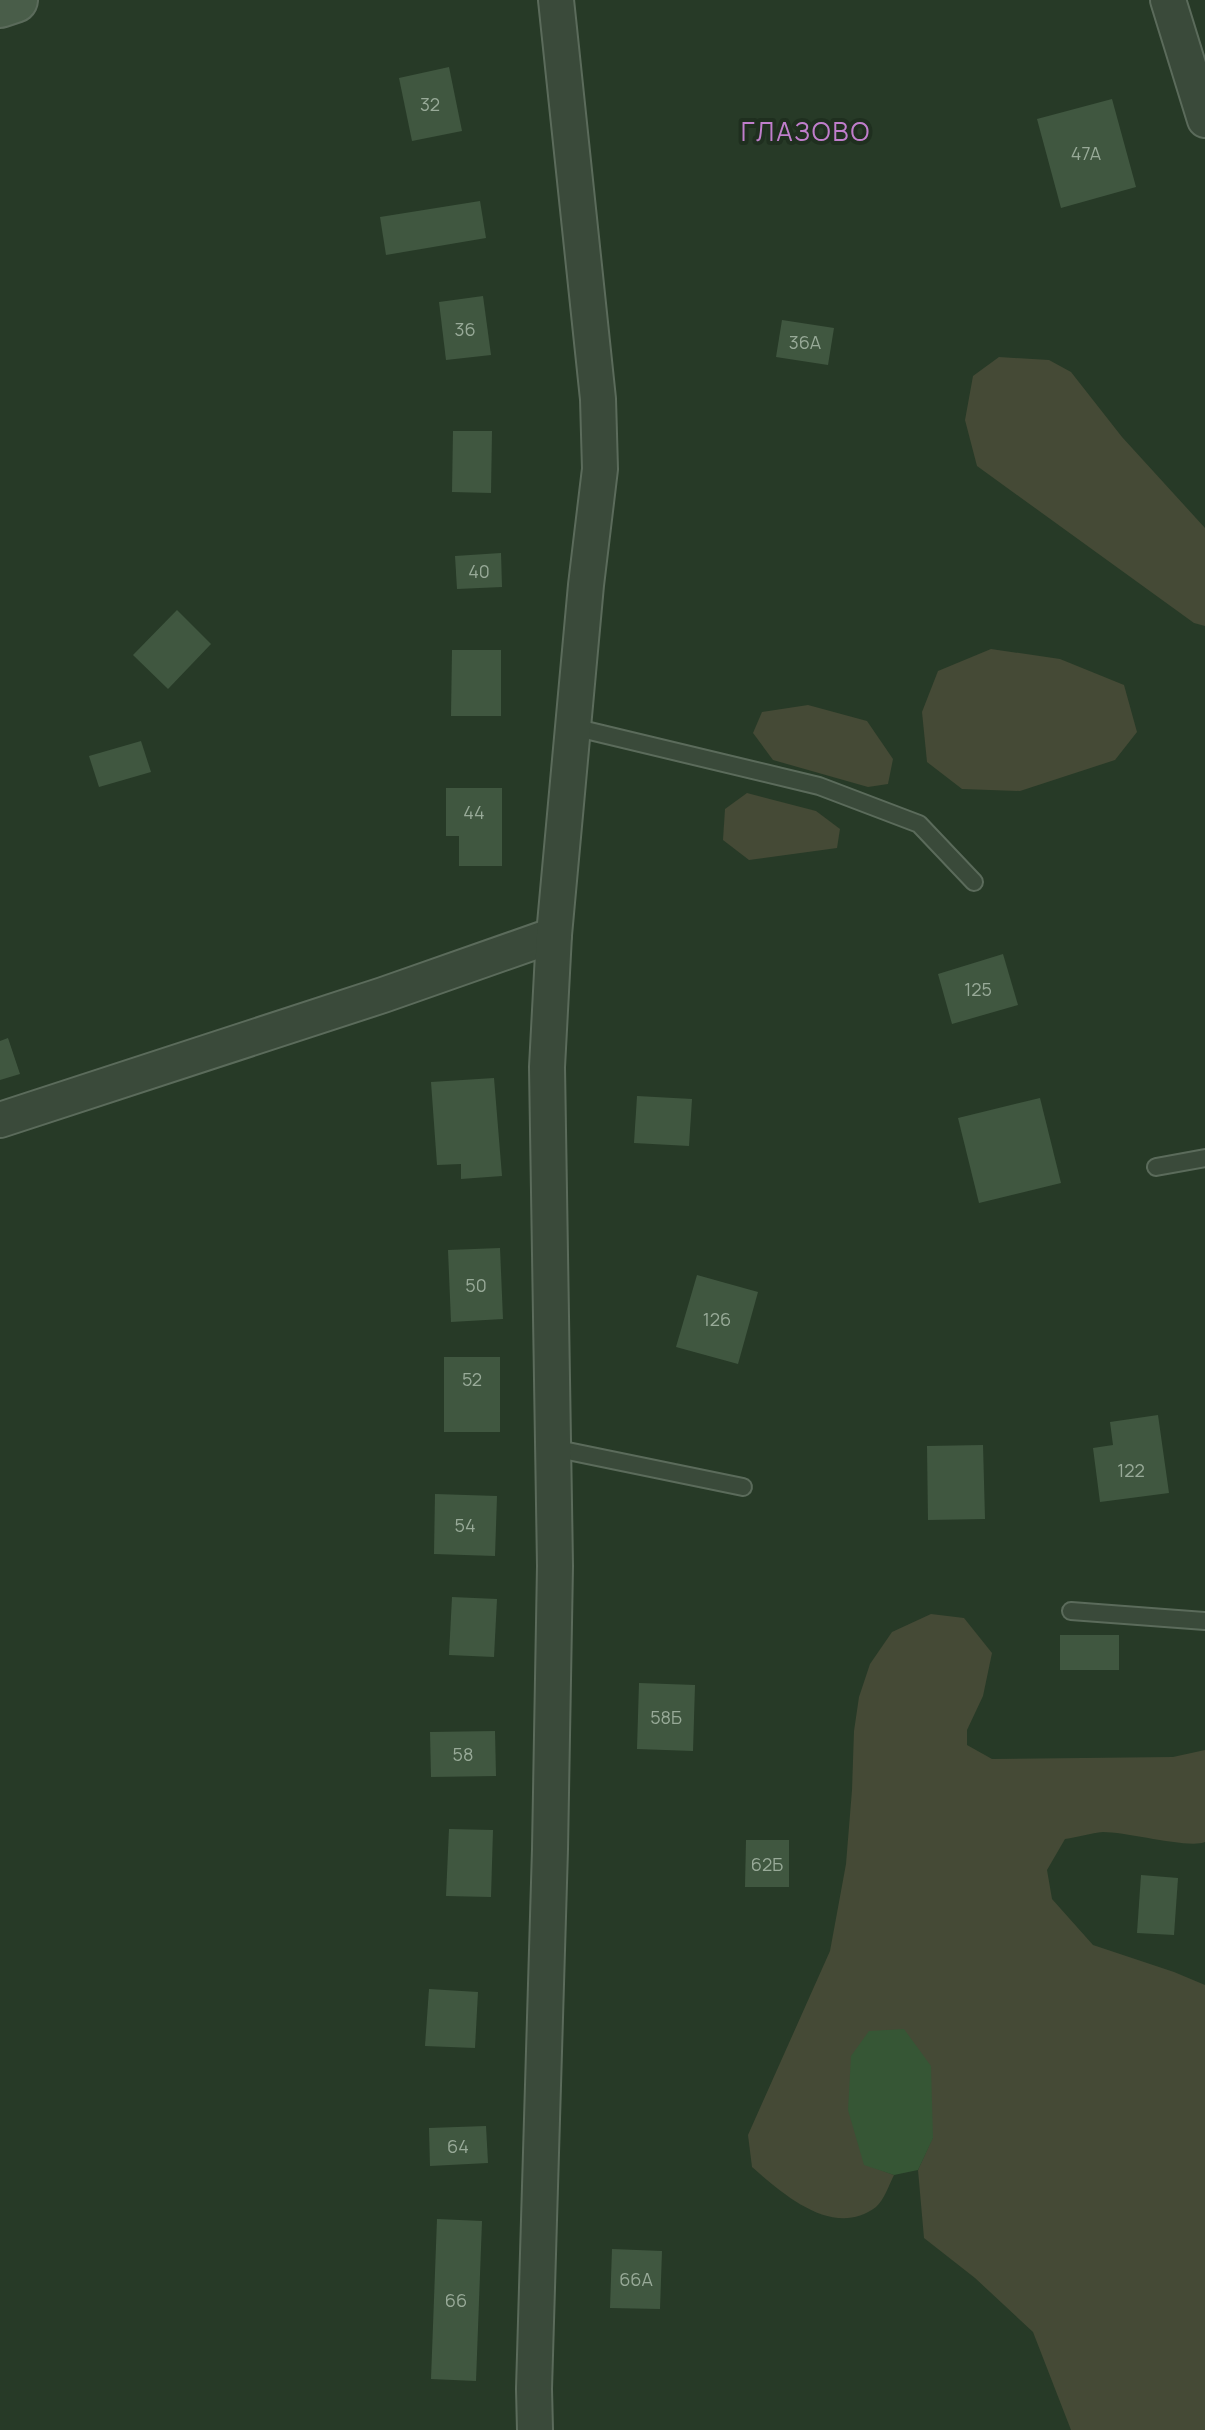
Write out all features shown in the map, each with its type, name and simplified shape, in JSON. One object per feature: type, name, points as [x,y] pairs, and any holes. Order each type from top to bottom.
[{"type":"street","points":[[0,5],[15,0]]},
{"type":"street","points":[[535,2430],[555,1566],[547,1067],[554,935],[600,469],[598,399],[556,0]]},
{"type":"street","points":[[1168,0],[1205,120]]},
{"type":"street","points":[[0,1120],[383,995],[554,935]]},
{"type":"lane","points":[[573,727],[819,786],[919,824],[974,882]]},
{"type":"lane","points":[[1156,1167],[1205,1158]]},
{"type":"lane","points":[[553,1448],[743,1487]]},
{"type":"lane","points":[[1071,1611],[1205,1621]]},
{"type":"shaded area","points":[[999,357],[1049,360],[1071,372],[1122,437],[1205,528],[1205,626],[1194,623],[977,466],[965,420],[973,376]]},
{"type":"shaded area","points":[[991,649],[1060,659],[1124,685],[1137,732],[1115,760],[1020,791],[962,789],[927,762],[922,712],[938,671]]},
{"type":"shaded area","points":[[808,705],[867,721],[893,759],[888,784],[868,787],[773,760],[753,733],[762,712]]},
{"type":"shaded area","points":[[747,793],[816,811],[840,829],[837,848],[749,860],[723,840],[725,809]]},
{"type":"shaded area","points":[[931,1614],[964,1618],[992,1653],[983,1696],[967,1730],[967,1745],[992,1759],[1173,1757],[1205,1750],[1205,1842],[1197,1844],[1094,1833],[1065,1839],[1047,1870],[1052,1899],[1093,1945],[1205,1985],[1205,2430],[1071,2430],[1033,2332],[975,2278],[924,2238],[918,2170],[933,2137],[864,2164],[894,2175],[879,2204],[860,2216],[843,2218],[810,2210],[752,2167],[748,2135],[830,1951],[846,1864],[859,1697],[870,1664],[892,1632]]},
{"type":"shaded area","points":[[904,2029],[931,2066],[933,2138],[918,2170],[894,2175],[864,2165],[848,2110],[851,2056],[869,2031]]},
{"type":"building","points":[[449,67],[462,131],[412,141],[399,78]]},
{"type":"building","points":[[1112,99],[1136,187],[1061,208],[1037,119]]},
{"type":"building","points":[[480,201],[486,238],[386,255],[380,217]]},
{"type":"building","points":[[483,296],[491,355],[446,360],[439,302]]},
{"type":"building","points":[[782,320],[834,328],[828,365],[776,357]]},
{"type":"building","points":[[453,431],[492,431],[491,493],[452,492]]},
{"type":"building","points":[[501,553],[502,587],[457,589],[455,556]]},
{"type":"building","points":[[177,610],[211,644],[168,689],[133,655]]},
{"type":"building","points":[[452,650],[501,650],[501,716],[451,716]]},
{"type":"building","points":[[141,741],[151,772],[99,787],[89,756]]},
{"type":"building","points":[[446,788],[502,788],[502,866],[459,866],[459,836],[446,836]]},
{"type":"building","points":[[1003,954],[1018,1005],[952,1024],[938,974]]},
{"type":"building","points":[[8,1038],[20,1074],[0,1080],[0,1041]]},
{"type":"building","points":[[494,1078],[502,1176],[461,1179],[461,1164],[437,1165],[431,1082]]},
{"type":"building","points":[[637,1096],[692,1099],[689,1146],[634,1143]]},
{"type":"building","points":[[1040,1098],[1061,1183],[979,1203],[958,1118]]},
{"type":"building","points":[[500,1248],[503,1319],[451,1322],[448,1250]]},
{"type":"building","points":[[697,1275],[758,1292],[738,1364],[676,1347]]},
{"type":"building","points":[[444,1357],[500,1357],[500,1432],[444,1432]]},
{"type":"building","points":[[1158,1415],[1169,1493],[1100,1502],[1093,1448],[1113,1445],[1110,1422]]},
{"type":"building","points":[[983,1445],[985,1519],[928,1520],[927,1446]]},
{"type":"building","points":[[435,1494],[497,1496],[495,1556],[434,1554]]},
{"type":"building","points":[[452,1597],[497,1599],[494,1657],[449,1655]]},
{"type":"building","points":[[1060,1635],[1119,1635],[1119,1670],[1060,1670]]},
{"type":"building","points":[[639,1683],[695,1685],[693,1751],[637,1749]]},
{"type":"building","points":[[495,1731],[496,1776],[431,1777],[430,1732]]},
{"type":"building","points":[[449,1829],[493,1830],[491,1897],[446,1896]]},
{"type":"building","points":[[746,1840],[789,1840],[789,1887],[745,1887]]},
{"type":"building","points":[[1141,1875],[1178,1878],[1174,1935],[1137,1933]]},
{"type":"building","points":[[429,1989],[478,1992],[475,2048],[425,2046]]},
{"type":"building","points":[[486,2126],[488,2163],[430,2166],[429,2128]]},
{"type":"building","points":[[437,2219],[482,2221],[476,2381],[431,2379]]},
{"type":"building","points":[[612,2249],[662,2251],[660,2309],[610,2308]]},
{"type":"district","name":"ГЛАЗОВО","points":[[806,131]]}]
